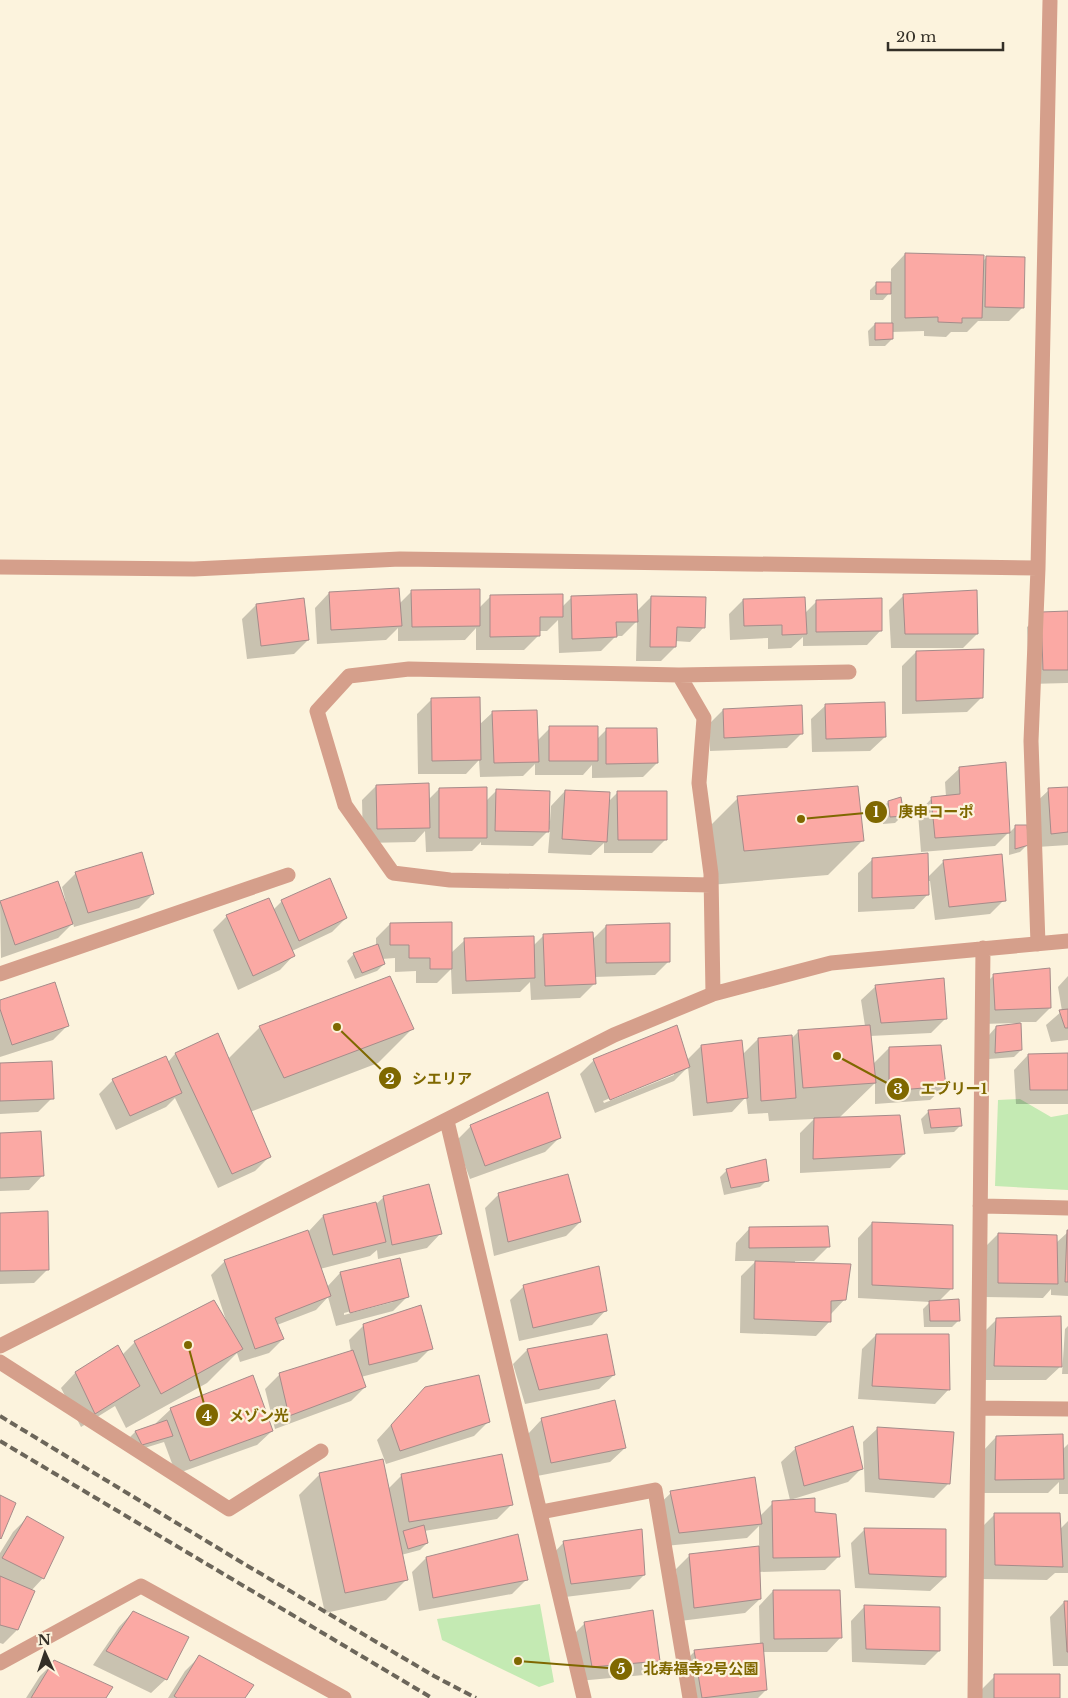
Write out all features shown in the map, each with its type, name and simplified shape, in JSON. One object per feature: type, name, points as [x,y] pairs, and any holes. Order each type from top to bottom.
[{"type":"street","points":[[1038,944],[1031,741],[1038,568],[1050,2]]},
{"type":"street","points":[[0,568],[194,569],[400,559],[1038,568]]},
{"type":"street","points":[[711,885],[450,880],[393,873],[345,805],[317,711],[349,676],[409,669],[679,675],[849,672]]},
{"type":"street","points":[[679,675],[704,718],[699,783],[711,885],[714,994]]},
{"type":"street","points":[[0,974],[288,876]]},
{"type":"street","points":[[0,1346],[614,1035],[714,994],[831,963],[1068,941]]},
{"type":"street","points":[[975,1698],[983,948]]},
{"type":"street","points":[[447,1121],[584,1698]]},
{"type":"street","points":[[980,1206],[1068,1208]]},
{"type":"street","points":[[0,1362],[229,1509],[321,1451]]},
{"type":"street","points":[[978,1408],[1068,1409]]},
{"type":"street","points":[[541,1512],[655,1490],[690,1698]]},
{"type":"street","points":[[0,1663],[141,1586],[344,1698]]},
{"type":"green space","points":[[1020,1099],[1051,1117],[1068,1114],[1068,1190],[995,1186],[998,1100]]},
{"type":"green space","points":[[540,1604],[554,1682],[539,1687],[442,1640],[437,1619]]},
{"type":"building","points":[[905,253],[984,255],[982,318],[962,318],[962,323],[938,322],[938,317],[905,318]]},
{"type":"building","points":[[986,256],[1025,257],[1024,308],[985,307]]},
{"type":"building","points":[[876,282],[891,282],[891,294],[876,294]]},
{"type":"building","points":[[875,323],[893,323],[893,339],[875,340]]},
{"type":"building","points":[[399,588],[402,626],[331,630],[329,592]]},
{"type":"building","points":[[480,589],[480,626],[412,627],[411,590]]},
{"type":"building","points":[[977,590],[978,634],[905,634],[903,594]]},
{"type":"building","points":[[563,594],[563,617],[540,617],[540,636],[490,637],[490,595]]},
{"type":"building","points":[[637,594],[638,622],[616,622],[617,637],[572,639],[571,596]]},
{"type":"building","points":[[651,596],[706,597],[705,628],[677,627],[676,647],[650,647]]},
{"type":"building","points":[[805,597],[807,634],[782,635],[782,625],[744,626],[743,599]]},
{"type":"building","points":[[304,598],[309,640],[261,646],[256,604]]},
{"type":"building","points":[[882,598],[882,631],[816,632],[816,600]]},
{"type":"building","points":[[1068,611],[1068,670],[1043,670],[1041,612]]},
{"type":"building","points":[[984,649],[983,698],[916,701],[916,651]]},
{"type":"building","points":[[480,697],[481,760],[432,761],[431,698]]},
{"type":"building","points":[[885,702],[886,737],[826,739],[825,704]]},
{"type":"building","points":[[802,705],[803,734],[724,738],[723,709]]},
{"type":"building","points":[[537,710],[539,762],[494,763],[492,711]]},
{"type":"building","points":[[549,726],[598,726],[598,761],[549,761]]},
{"type":"building","points":[[606,728],[657,728],[658,763],[606,764]]},
{"type":"building","points":[[1006,762],[1010,833],[935,838],[931,797],[960,794],[959,767]]},
{"type":"building","points":[[429,783],[430,828],[377,829],[376,785]]},
{"type":"building","points":[[858,786],[864,841],[744,851],[737,796]]},
{"type":"building","points":[[487,787],[487,838],[439,838],[439,788]]},
{"type":"building","points":[[1068,787],[1068,832],[1051,834],[1048,788]]},
{"type":"building","points":[[496,789],[550,791],[549,832],[495,831]]},
{"type":"building","points":[[565,790],[610,792],[607,842],[562,839]]},
{"type":"building","points":[[617,791],[667,791],[667,840],[618,840]]},
{"type":"building","points":[[901,797],[904,816],[890,817],[888,801]]},
{"type":"building","points":[[1015,825],[1027,825],[1029,845],[1015,849]]},
{"type":"building","points":[[142,852],[154,894],[88,913],[75,872]]},
{"type":"building","points":[[928,853],[929,895],[872,898],[872,858]]},
{"type":"building","points":[[1002,854],[1006,901],[949,907],[943,860]]},
{"type":"building","points":[[330,878],[347,918],[299,941],[281,900]]},
{"type":"building","points":[[58,881],[73,924],[15,945],[0,901]]},
{"type":"building","points":[[269,898],[295,956],[253,976],[226,915]]},
{"type":"building","points":[[452,922],[452,969],[430,969],[430,958],[409,958],[409,945],[390,945],[390,923]]},
{"type":"building","points":[[670,923],[670,962],[606,963],[606,925]]},
{"type":"building","points":[[593,932],[596,984],[545,986],[543,934]]},
{"type":"building","points":[[534,936],[535,978],[466,981],[464,938]]},
{"type":"building","points":[[378,944],[385,964],[362,973],[353,953]]},
{"type":"building","points":[[1050,968],[1051,1008],[995,1010],[993,974]]},
{"type":"building","points":[[390,976],[414,1029],[284,1078],[259,1026]]},
{"type":"building","points":[[944,978],[947,1019],[881,1023],[875,985]]},
{"type":"building","points":[[55,982],[69,1026],[12,1045],[0,1009],[0,1000]]},
{"type":"building","points":[[1068,1009],[1068,1028],[1065,1028],[1059,1010]]},
{"type":"building","points":[[1021,1023],[1022,1050],[995,1053],[996,1026]]},
{"type":"building","points":[[677,1025],[690,1067],[610,1100],[593,1059]]},
{"type":"building","points":[[870,1025],[876,1083],[803,1088],[798,1030]]},
{"type":"building","points":[[218,1033],[271,1157],[232,1174],[175,1053]]},
{"type":"building","points":[[792,1035],[796,1098],[761,1101],[758,1038]]},
{"type":"building","points":[[742,1040],[748,1098],[707,1103],[701,1045]]},
{"type":"building","points":[[941,1045],[946,1086],[889,1091],[889,1047]]},
{"type":"building","points":[[1068,1053],[1068,1090],[1030,1090],[1028,1054]]},
{"type":"building","points":[[166,1056],[182,1093],[130,1116],[112,1079]]},
{"type":"building","points":[[52,1061],[54,1099],[0,1101],[0,1063]]},
{"type":"building","points":[[548,1092],[561,1138],[485,1166],[470,1125]]},
{"type":"building","points":[[960,1108],[962,1126],[931,1128],[928,1110]]},
{"type":"building","points":[[900,1115],[905,1154],[813,1159],[814,1118]]},
{"type":"building","points":[[41,1131],[44,1176],[0,1178],[0,1133]]},
{"type":"building","points":[[766,1159],[769,1181],[731,1188],[726,1169]]},
{"type":"building","points":[[568,1174],[581,1222],[508,1242],[498,1193]]},
{"type":"building","points":[[429,1184],[442,1234],[392,1245],[383,1196]]},
{"type":"building","points":[[376,1202],[386,1242],[333,1255],[323,1215]]},
{"type":"building","points":[[48,1211],[49,1270],[0,1271],[0,1213]]},
{"type":"building","points":[[872,1222],[953,1225],[953,1289],[872,1285]]},
{"type":"building","points":[[828,1226],[830,1247],[749,1248],[749,1227]]},
{"type":"building","points":[[308,1230],[331,1296],[275,1318],[284,1339],[255,1349],[224,1260]]},
{"type":"building","points":[[1067,1230],[1068,1282],[1065,1282]]},
{"type":"building","points":[[998,1233],[1057,1235],[1058,1284],[998,1283]]},
{"type":"building","points":[[400,1258],[409,1297],[350,1313],[340,1272]]},
{"type":"building","points":[[755,1261],[851,1264],[846,1300],[831,1301],[831,1322],[754,1319]]},
{"type":"building","points":[[599,1266],[607,1311],[533,1328],[523,1285]]},
{"type":"building","points":[[959,1299],[960,1321],[930,1321],[929,1301]]},
{"type":"building","points":[[214,1300],[243,1349],[161,1394],[134,1341]]},
{"type":"building","points":[[421,1305],[433,1349],[369,1365],[363,1324]]},
{"type":"building","points":[[1061,1316],[1062,1367],[994,1366],[996,1318]]},
{"type":"building","points":[[607,1334],[615,1375],[539,1390],[527,1349]]},
{"type":"building","points":[[876,1334],[949,1334],[950,1390],[872,1386]]},
{"type":"building","points":[[118,1345],[140,1386],[95,1414],[75,1372]]},
{"type":"building","points":[[353,1350],[366,1387],[289,1416],[279,1373]]},
{"type":"building","points":[[253,1375],[273,1431],[190,1461],[170,1408]]},
{"type":"building","points":[[479,1375],[490,1422],[400,1451],[391,1425],[425,1387]]},
{"type":"building","points":[[615,1400],[626,1448],[551,1463],[541,1418]]},
{"type":"building","points":[[167,1420],[173,1436],[142,1445],[135,1431]]},
{"type":"building","points":[[853,1426],[863,1469],[804,1486],[795,1447]]},
{"type":"building","points":[[877,1427],[954,1432],[950,1484],[879,1479]]},
{"type":"building","points":[[1063,1434],[1064,1479],[995,1480],[996,1436]]},
{"type":"building","points":[[502,1454],[513,1505],[409,1522],[401,1474]]},
{"type":"building","points":[[383,1459],[408,1580],[345,1593],[319,1473]]},
{"type":"building","points":[[755,1477],[762,1524],[679,1533],[670,1491]]},
{"type":"building","points":[[0,1495],[16,1503],[1,1539],[0,1538]]},
{"type":"building","points":[[815,1498],[815,1512],[836,1514],[840,1557],[773,1558],[772,1501]]},
{"type":"building","points":[[994,1513],[1060,1513],[1063,1567],[995,1565]]},
{"type":"building","points":[[27,1516],[64,1537],[44,1579],[2,1558]]},
{"type":"building","points":[[424,1525],[428,1543],[408,1549],[403,1531]]},
{"type":"building","points":[[864,1528],[946,1529],[946,1577],[869,1574]]},
{"type":"building","points":[[642,1529],[645,1575],[571,1584],[563,1541]]},
{"type":"building","points":[[518,1534],[528,1580],[433,1598],[426,1557]]},
{"type":"building","points":[[759,1546],[761,1599],[694,1608],[689,1554]]},
{"type":"building","points":[[0,1576],[35,1591],[18,1630],[0,1625]]},
{"type":"building","points":[[773,1590],[840,1590],[842,1638],[774,1639]]},
{"type":"building","points":[[1064,1601],[1068,1601],[1068,1652],[1067,1652]]},
{"type":"building","points":[[864,1605],[940,1607],[940,1651],[866,1649]]},
{"type":"building","points":[[653,1610],[660,1661],[592,1667],[584,1622]]},
{"type":"building","points":[[133,1611],[189,1637],[167,1680],[106,1651]]},
{"type":"building","points":[[763,1643],[767,1690],[702,1698],[694,1650]]},
{"type":"building","points":[[199,1655],[254,1685],[245,1698],[177,1698],[174,1696]]},
{"type":"building","points":[[54,1660],[113,1687],[106,1698],[31,1698]]},
{"type":"building","points":[[994,1674],[1060,1674],[1060,1698],[994,1698]]},
{"type":"railway","points":[[0,1416],[241,1562],[434,1676],[476,1698]]},
{"type":"railway","points":[[0,1441],[432,1698]]},
{"type":"place","name":"庚申コーポ","points":[[801,819]]},
{"type":"place","name":"シエリア","points":[[337,1027]]},
{"type":"place","name":"エブリー1","points":[[837,1056]]},
{"type":"place","name":"メゾン光","points":[[188,1345]]},
{"type":"place","name":"北寿福寺2号公園","points":[[518,1661]]}]
